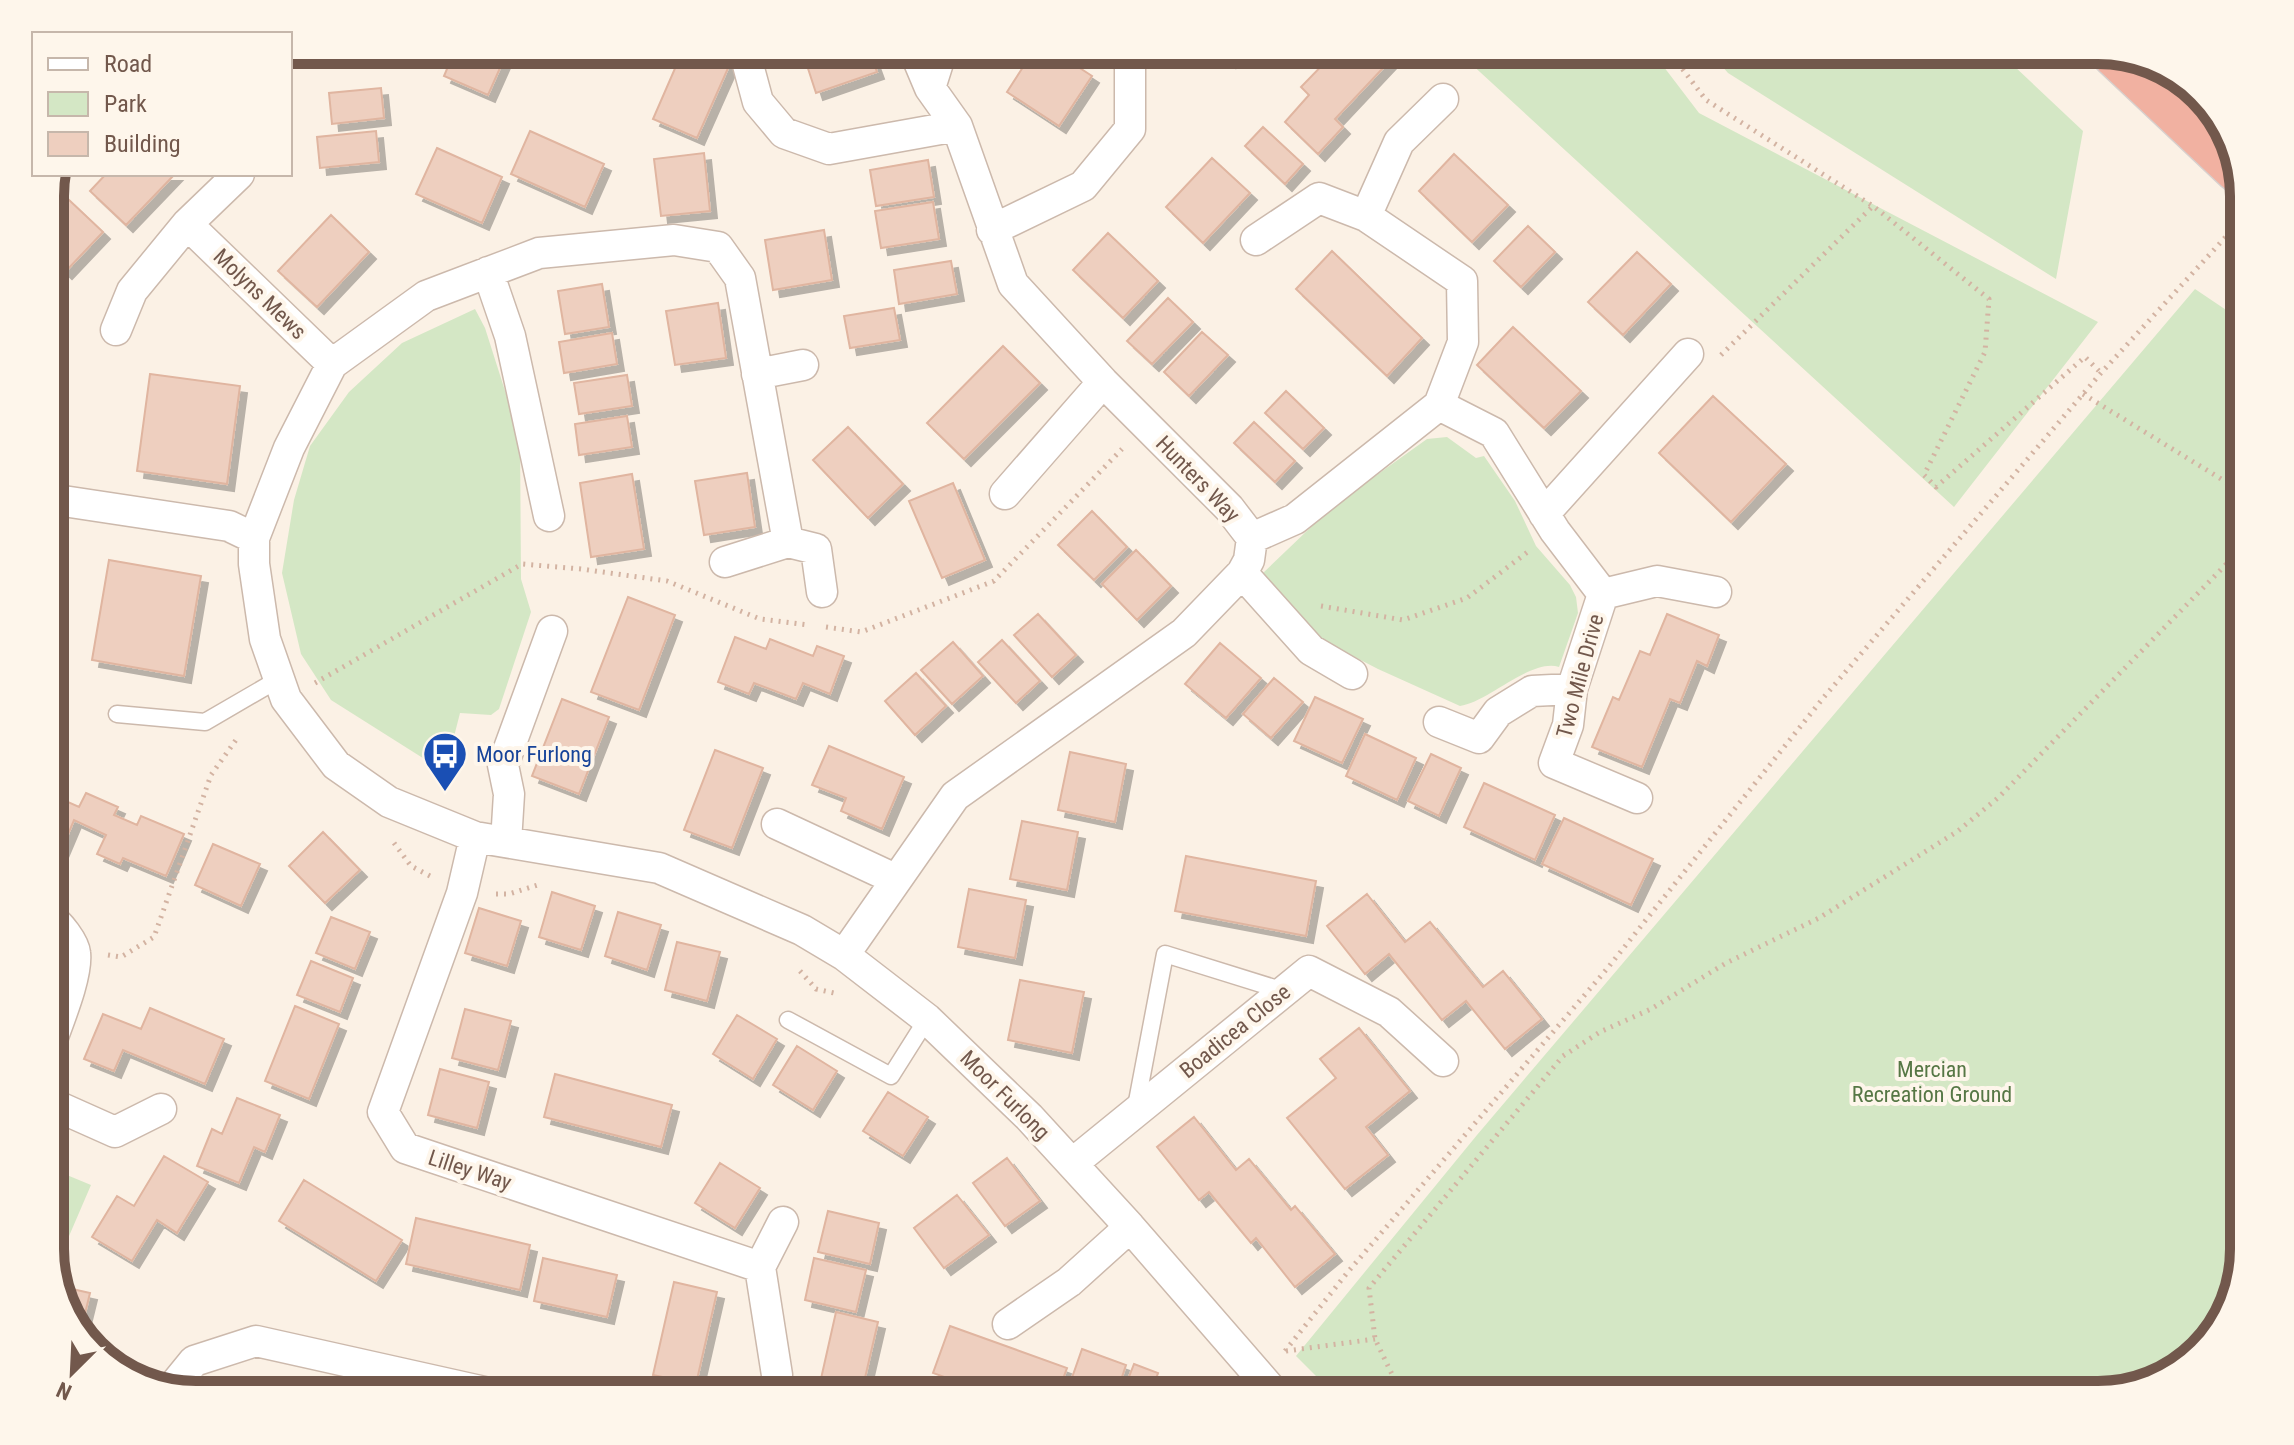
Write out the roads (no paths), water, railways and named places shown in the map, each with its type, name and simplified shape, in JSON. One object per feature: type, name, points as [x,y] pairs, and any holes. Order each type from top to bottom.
[{"type":"highway","points":[[2128,67],[2224,158]]},
{"type":"street","points":[[748,64],[758,102],[784,133],[829,149],[957,126]]},
{"type":"street","name":"Hunters Way","points":[[844,955],[955,796],[1184,633],[1242,573],[1249,560],[1252,538],[1229,508],[1103,382],[1013,284],[957,126],[930,88],[920,64]]},
{"type":"street","points":[[930,88],[938,64]]},
{"type":"street","points":[[992,230],[1083,186],[1130,129],[1130,64]]},
{"type":"street","points":[[1366,216],[1399,142],[1443,99]]},
{"type":"street","points":[[116,330],[132,291],[187,224],[237,176]]},
{"type":"street","points":[[1252,538],[1295,519],[1439,405],[1463,342],[1462,281],[1366,216],[1319,198],[1256,240]]},
{"type":"street","name":"Molyns Mews","points":[[187,224],[332,364]]},
{"type":"street","points":[[64,501],[229,526],[254,538],[289,448],[332,364],[426,296],[539,253],[674,240],[718,247],[740,278],[788,542]]},
{"type":"street","points":[[488,272],[510,336],[549,516]]},
{"type":"street","points":[[1544,514],[1688,354]]},
{"type":"street","points":[[757,374],[803,365]]},
{"type":"street","points":[[1005,494],[1103,382]]},
{"type":"street","name":"Two Mile Drive","points":[[1439,405],[1494,433],[1544,514],[1603,594]]},
{"type":"street","name":"Moor Furlong","points":[[254,538],[254,564],[265,639],[286,699],[336,765],[389,802],[475,837],[659,868],[802,930],[844,955],[927,1019],[1029,1117],[1264,1381]]},
{"type":"street","points":[[725,562],[788,542],[816,549],[822,592]]},
{"type":"street","points":[[1242,573],[1311,650],[1352,674]]},
{"type":"street","name":"Two Mile Drive","points":[[1603,594],[1657,581],[1716,592]]},
{"type":"street","name":"Two Mile Drive","points":[[1603,594],[1572,689],[1568,725],[1554,763],[1637,798]]},
{"type":"street","points":[[506,842],[509,794],[503,765],[552,631]]},
{"type":"street","points":[[1439,722],[1479,738],[1498,712],[1532,691],[1572,689]]},
{"type":"street","points":[[777,824],[895,879]]},
{"type":"street","name":"Lilley Way","points":[[475,837],[462,893],[383,1112],[405,1148],[760,1267]]},
{"type":"street","points":[[64,932],[76,952],[64,1003]]},
{"type":"street","name":"Boadicea Close","points":[[1073,1163],[1309,971],[1389,1012],[1443,1061]]},
{"type":"street","points":[[64,1109],[115,1132],[161,1109]]},
{"type":"street","points":[[777,1375],[760,1267],[783,1222]]},
{"type":"street","points":[[1008,1324],[1069,1282],[1130,1227]]},
{"type":"street","points":[[179,1380],[194,1361],[256,1341],[435,1381]]},
{"type":"lane","points":[[117,714],[205,722],[279,679]]},
{"type":"lane","points":[[1134,1113],[1165,954],[1284,991]]},
{"type":"lane","points":[[788,1020],[891,1076],[927,1019]]},
{"type":"place","name":"Moor Furlong","points":[[445,793]]},
{"type":"park label","name":"Mercian Recreation Ground","points":[[1932,1082]]}]
